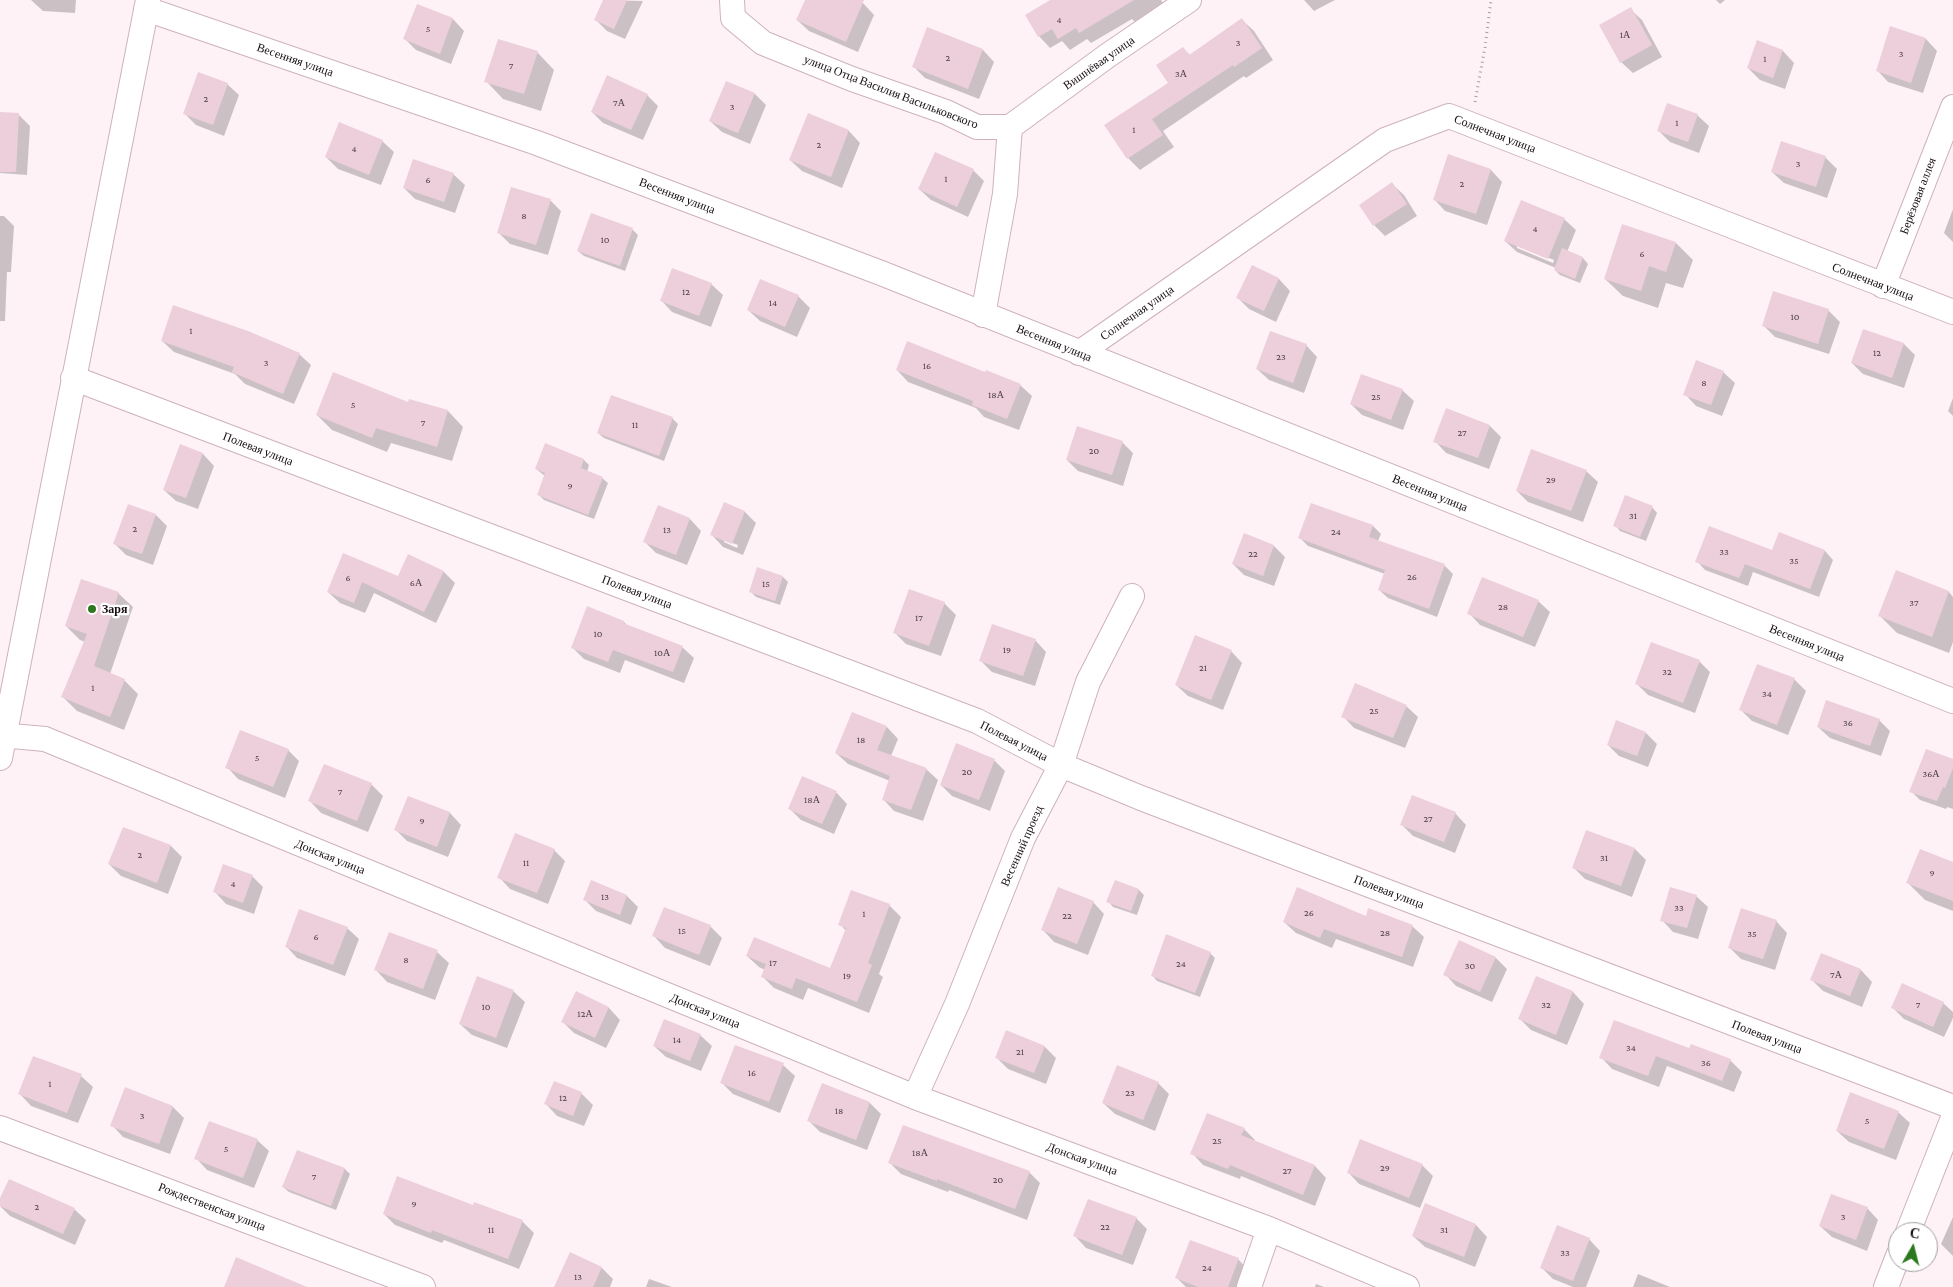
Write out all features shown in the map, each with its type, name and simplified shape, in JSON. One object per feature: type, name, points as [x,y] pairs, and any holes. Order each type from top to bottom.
[{"type":"street","name":"улица Отца Василия Васильковского","points":[[732,0],[732,18],[763,43],[852,79],[946,112],[977,126],[1010,127]]},
{"type":"street","name":"Вишнёвая улица","points":[[1010,127],[1107,56],[1189,0]]},
{"type":"street","points":[[1,743],[147,5]]},
{"type":"street","name":"Весенняя улица","points":[[147,5],[537,143],[880,273],[1953,701]]},
{"type":"street","name":"Берёзовая аллея","points":[[1883,286],[1953,107]]},
{"type":"street","name":"Солнечная улица","points":[[1079,353],[1386,140],[1449,116],[1953,312]]},
{"type":"street","points":[[983,315],[1005,194],[1010,127]]},
{"type":"street","name":"Полевая улица","points":[[73,378],[977,721],[1061,765],[1141,798],[1953,1107]]},
{"type":"street","name":"Весенний проезд","points":[[915,1098],[957,1004],[1023,838],[1061,765],[1088,682],[1132,596]]},
{"type":"street","name":"Донская улица","points":[[1,743],[45,739],[915,1098],[1270,1229],[1407,1287]]},
{"type":"street","points":[[1912,1222],[1953,1118]]},
{"type":"street","name":"Рождественская улица","points":[[0,1128],[424,1287]]},
{"type":"street","points":[[1249,1287],[1270,1229]]},
{"type":"street","points":[[1886,1287],[1892,1272]]},
{"type":"path","points":[[1471,125],[1485,47],[1491,0]]},
{"type":"building","points":[[603,0],[627,0],[614,29],[594,20]]},
{"type":"building","points":[[805,0],[864,0],[846,42],[796,20]]},
{"type":"building","points":[[1050,0],[1134,0],[1079,33],[1076,28],[1058,39],[1052,29],[1038,37],[1025,15]]},
{"type":"building","points":[[417,4],[453,18],[440,54],[403,39]]},
{"type":"building","points":[[1631,7],[1652,45],[1620,63],[1599,25]]},
{"type":"building","points":[[1242,18],[1262,48],[1152,119],[1163,135],[1127,159],[1104,125],[1168,83],[1156,65],[1183,47],[1189,55]]},
{"type":"building","points":[[1890,26],[1926,38],[1911,83],[1876,71]]},
{"type":"building","points":[[927,27],[983,49],[968,89],[912,67]]},
{"type":"building","points":[[498,39],[538,51],[524,94],[484,82]]},
{"type":"building","points":[[1757,40],[1783,50],[1773,78],[1747,68]]},
{"type":"building","points":[[198,72],[228,83],[213,125],[183,114]]},
{"type":"building","points":[[607,75],[648,94],[631,130],[591,112]]},
{"type":"building","points":[[726,81],[755,93],[738,133],[709,121]]},
{"type":"building","points":[[1667,103],[1698,114],[1688,142],[1657,131]]},
{"type":"building","points":[[0,112],[19,113],[16,172],[0,172]]},
{"type":"building","points":[[808,113],[849,130],[831,177],[789,160]]},
{"type":"building","points":[[339,122],[383,140],[369,175],[325,157]]},
{"type":"building","points":[[1781,141],[1826,156],[1816,187],[1771,172]]},
{"type":"building","points":[[935,152],[974,169],[957,207],[918,189]]},
{"type":"building","points":[[1448,154],[1491,169],[1476,214],[1433,200]]},
{"type":"building","points":[[413,159],[454,173],[444,202],[403,188]]},
{"type":"building","points":[[1392,182],[1407,204],[1373,226],[1359,205]]},
{"type":"building","points":[[511,187],[551,199],[536,245],[497,233]]},
{"type":"building","points":[[1521,200],[1565,218],[1548,259],[1504,241]]},
{"type":"building","points":[[591,213],[633,228],[620,266],[577,251]]},
{"type":"building","points":[[1622,224],[1676,242],[1666,272],[1649,266],[1641,291],[1604,279]]},
{"type":"building","points":[[1562,248],[1583,257],[1575,279],[1554,270]]},
{"type":"building","points":[[1252,265],[1279,278],[1264,311],[1236,298]]},
{"type":"building","points":[[672,268],[712,283],[699,316],[660,301]]},
{"type":"building","points":[[760,279],[799,295],[785,327],[747,310]]},
{"type":"building","points":[[1773,291],[1829,309],[1818,344],[1762,326]]},
{"type":"building","points":[[173,305],[248,331],[300,353],[283,394],[232,372],[234,367],[161,341]]},
{"type":"building","points":[[1863,329],[1904,343],[1892,378],[1851,363]]},
{"type":"building","points":[[1270,331],[1307,344],[1293,383],[1256,369]]},
{"type":"building","points":[[907,341],[1021,384],[1007,419],[972,405],[973,401],[896,370]]},
{"type":"building","points":[[1696,360],[1724,371],[1711,405],[1683,395]]},
{"type":"building","points":[[333,372],[408,402],[409,399],[448,410],[437,447],[376,428],[372,438],[316,415]]},
{"type":"building","points":[[1361,374],[1403,389],[1391,420],[1350,404]]},
{"type":"building","points":[[611,395],[673,417],[659,456],[597,433]]},
{"type":"building","points":[[1446,408],[1490,425],[1478,458],[1433,442]]},
{"type":"building","points":[[1077,426],[1123,441],[1112,475],[1066,460]]},
{"type":"building","points":[[545,443],[584,459],[581,468],[603,477],[588,515],[537,495],[545,473],[535,469]]},
{"type":"building","points":[[180,444],[203,453],[186,498],[163,490]]},
{"type":"building","points":[[1531,449],[1587,470],[1571,511],[1516,491]]},
{"type":"building","points":[[1625,495],[1653,506],[1640,537],[1613,526]]},
{"type":"building","points":[[724,502],[745,511],[732,544],[710,535]]},
{"type":"building","points":[[1311,503],[1373,525],[1369,537],[1445,564],[1429,609],[1378,590],[1385,570],[1298,538]]},
{"type":"building","points":[[128,504],[156,514],[142,554],[113,544]]},
{"type":"building","points":[[658,505],[690,518],[676,555],[643,542]]},
{"type":"building","points":[[1709,526],[1772,550],[1779,532],[1825,550],[1810,589],[1745,564],[1739,578],[1695,562]]},
{"type":"building","points":[[1244,533],[1274,545],[1263,576],[1232,564]]},
{"type":"building","points":[[343,553],[398,576],[408,554],[444,571],[424,612],[362,582],[354,603],[327,592]]},
{"type":"building","points":[[757,567],[783,576],[775,601],[749,592]]},
{"type":"building","points":[[1896,570],[1949,591],[1932,637],[1878,616]]},
{"type":"building","points":[[1482,577],[1539,600],[1523,637],[1467,614]]},
{"type":"building","points":[[81,579],[119,592],[94,666],[125,679],[110,717],[61,697],[87,634],[65,626]]},
{"type":"building","points":[[909,589],[945,602],[929,646],[893,633]]},
{"type":"building","points":[[587,606],[624,621],[623,623],[683,646],[673,672],[613,650],[608,662],[571,648]]},
{"type":"building","points":[[992,624],[1036,639],[1023,676],[979,661]]},
{"type":"building","points":[[1195,635],[1232,650],[1211,700],[1175,685]]},
{"type":"building","points":[[1651,642],[1700,660],[1683,703],[1635,684]]},
{"type":"building","points":[[1757,664],[1795,678],[1777,725],[1739,710]]},
{"type":"building","points":[[1355,683],[1407,705],[1393,738],[1341,717]]},
{"type":"building","points":[[1826,700],[1880,719],[1870,746],[1817,727]]},
{"type":"building","points":[[852,712],[887,726],[877,750],[927,768],[911,810],[882,800],[890,776],[835,753]]},
{"type":"building","points":[[1616,720],[1646,732],[1637,756],[1607,745]]},
{"type":"building","points":[[240,730],[289,749],[273,787],[225,768]]},
{"type":"building","points":[[956,743],[995,759],[979,800],[940,785]]},
{"type":"building","points":[[1926,749],[1953,759],[1953,768],[1945,788],[1943,787],[1937,801],[1909,792]]},
{"type":"building","points":[[324,764],[372,783],[357,821],[308,801]]},
{"type":"building","points":[[802,776],[837,791],[822,824],[788,809]]},
{"type":"building","points":[[1412,795],[1456,812],[1444,842],[1400,825]]},
{"type":"building","points":[[408,796],[450,812],[437,847],[394,830]]},
{"type":"building","points":[[123,827],[171,845],[157,883],[108,864]]},
{"type":"building","points":[[1586,830],[1635,848],[1621,886],[1572,868]]},
{"type":"building","points":[[515,833],[555,849],[537,893],[497,878]]},
{"type":"building","points":[[1920,849],[1953,862],[1953,901],[1906,883]]},
{"type":"building","points":[[223,864],[253,875],[243,903],[213,892]]},
{"type":"building","points":[[591,880],[627,895],[620,915],[583,900]]},
{"type":"building","points":[[1115,880],[1139,889],[1131,911],[1106,902]]},
{"type":"building","points":[[1058,887],[1094,901],[1077,944],[1041,930]]},
{"type":"building","points":[[1297,887],[1366,916],[1368,908],[1413,925],[1402,957],[1324,929],[1320,938],[1283,922]]},
{"type":"building","points":[[1670,887],[1697,895],[1687,928],[1660,921]]},
{"type":"building","points":[[851,890],[890,904],[868,963],[872,965],[857,1002],[796,978],[792,989],[761,977],[766,964],[746,956],[754,937],[830,968],[846,928],[838,925]]},
{"type":"building","points":[[664,907],[711,925],[699,955],[652,936]]},
{"type":"building","points":[[1741,908],[1777,920],[1763,959],[1728,948]]},
{"type":"building","points":[[299,909],[348,927],[333,965],[285,947]]},
{"type":"building","points":[[389,932],[438,950],[423,989],[374,970]]},
{"type":"building","points":[[1166,934],[1211,952],[1195,993],[1151,976]]},
{"type":"building","points":[[1459,940],[1496,957],[1480,992],[1443,975]]},
{"type":"building","points":[[1821,953],[1861,969],[1850,996],[1810,980]]},
{"type":"building","points":[[477,976],[514,990],[496,1038],[459,1024]]},
{"type":"building","points":[[1536,976],[1573,991],[1556,1035],[1518,1019]]},
{"type":"building","points":[[1902,983],[1944,1002],[1933,1027],[1891,1008]]},
{"type":"building","points":[[576,991],[609,1007],[595,1038],[561,1022]]},
{"type":"building","points":[[664,1019],[701,1034],[690,1061],[653,1046]]},
{"type":"building","points":[[1614,1020],[1689,1048],[1691,1044],[1731,1059],[1722,1081],[1656,1056],[1648,1076],[1599,1058]]},
{"type":"building","points":[[1006,1030],[1045,1046],[1034,1073],[995,1058]]},
{"type":"building","points":[[735,1045],[784,1063],[769,1102],[720,1083]]},
{"type":"building","points":[[33,1056],[82,1074],[67,1113],[18,1094]]},
{"type":"building","points":[[1117,1065],[1159,1082],[1143,1120],[1102,1103]]},
{"type":"building","points":[[554,1081],[582,1092],[573,1116],[544,1104]]},
{"type":"building","points":[[822,1083],[870,1102],[856,1140],[807,1121]]},
{"type":"building","points":[[125,1087],[173,1106],[159,1144],[110,1126]]},
{"type":"building","points":[[1850,1092],[1899,1111],[1884,1149],[1836,1131]]},
{"type":"building","points":[[1207,1113],[1245,1128],[1241,1135],[1315,1165],[1303,1195],[1230,1165],[1228,1169],[1190,1154]]},
{"type":"building","points":[[209,1121],[258,1139],[243,1178],[194,1159]]},
{"type":"building","points":[[903,1125],[1030,1171],[1015,1209],[937,1179],[937,1181],[888,1163]]},
{"type":"building","points":[[1360,1139],[1423,1164],[1409,1198],[1347,1173]]},
{"type":"building","points":[[297,1150],[345,1168],[331,1206],[282,1187]]},
{"type":"building","points":[[397,1176],[473,1205],[474,1202],[523,1220],[508,1259],[432,1230],[431,1233],[383,1214]]},
{"type":"building","points":[[9,1179],[75,1208],[63,1234],[0,1206],[0,1198]]},
{"type":"building","points":[[1831,1194],[1868,1207],[1856,1240],[1819,1226]]},
{"type":"building","points":[[1088,1199],[1137,1217],[1122,1255],[1073,1236]]},
{"type":"building","points":[[1425,1203],[1476,1224],[1464,1257],[1412,1236]]},
{"type":"building","points":[[1557,1225],[1590,1238],[1573,1281],[1540,1268]]},
{"type":"building","points":[[1190,1240],[1239,1258],[1228,1287],[1198,1287],[1175,1278]]},
{"type":"building","points":[[570,1252],[602,1267],[593,1287],[554,1287]]},
{"type":"building","points":[[236,1257],[307,1287],[224,1287]]},
{"type":"place","name":"Заря","points":[[92,609]]}]
